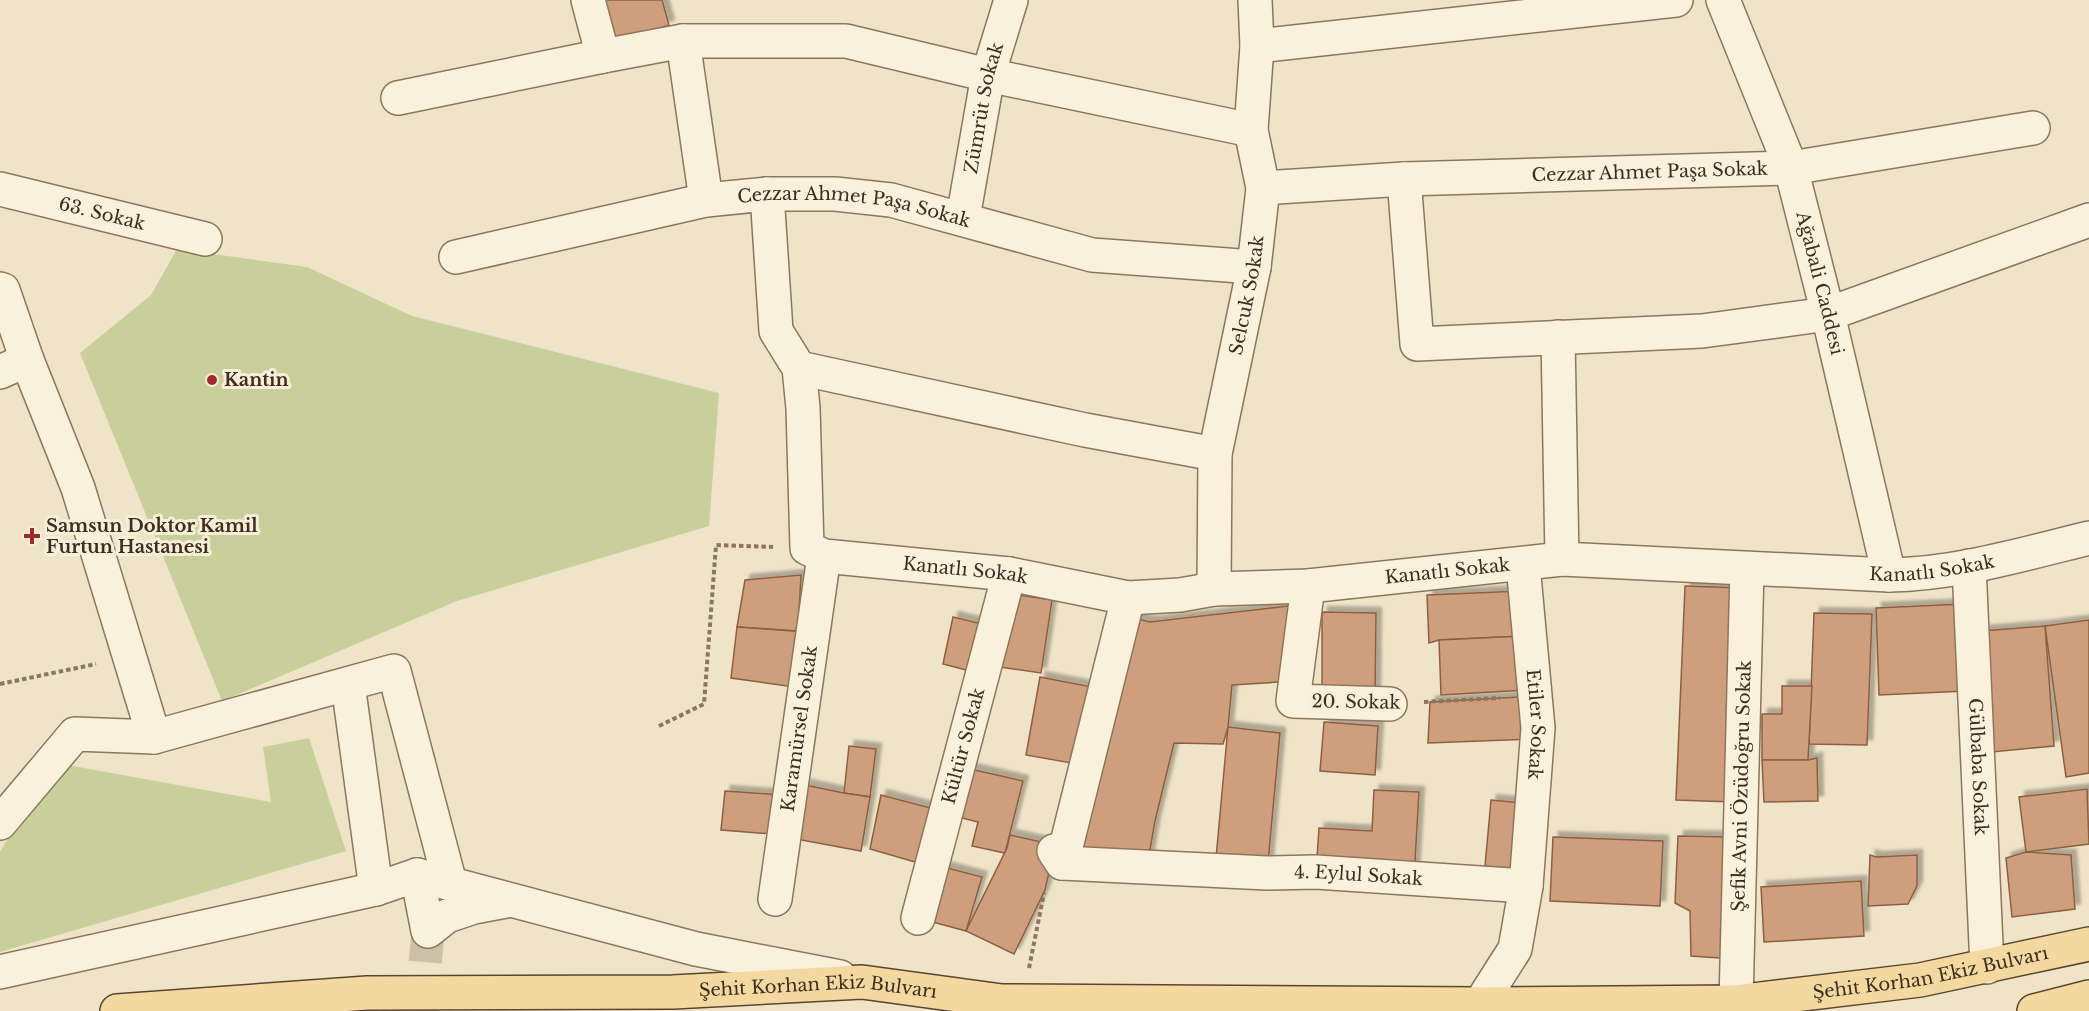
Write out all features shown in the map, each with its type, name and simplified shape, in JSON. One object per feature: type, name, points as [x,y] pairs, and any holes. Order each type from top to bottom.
[{"type":"main road","name":"Şehit Korhan Ekiz Bulvarı","points":[[117,1011],[368,993],[673,992],[862,982],[1002,1001],[1480,1004],[1736,1002],[1920,980],[2089,944]]},
{"type":"main road","points":[[2034,1011],[2089,997]]},
{"type":"street","points":[[588,0],[603,56]]},
{"type":"street","name":"Zümrüt Sokak","points":[[963,218],[988,75],[1011,0]]},
{"type":"street","name":"Selcuk Sokak","points":[[1215,589],[1215,454],[1254,267],[1263,188],[1251,130],[1257,46],[1255,0]]},
{"type":"street","points":[[1257,46],[1676,0]]},
{"type":"street","name":"Ağabali Caddesi","points":[[1723,0],[1791,168],[1889,575]]},
{"type":"street","points":[[683,41],[706,200]]},
{"type":"street","points":[[398,98],[683,41],[846,41],[988,75],[1251,130]]},
{"type":"street","name":"Cezzar Ahmet Paşa Sokak","points":[[1263,188],[1404,179],[1791,168],[2033,128]]},
{"type":"street","points":[[1404,179],[1417,344],[1702,331],[1828,314],[2089,219]]},
{"type":"street","name":"63. Sokak","points":[[0,189],[205,239]]},
{"type":"street","name":"Cezzar Ahmet Paşa Sokak","points":[[456,257],[706,200],[767,195],[835,194],[891,200],[1092,255],[1254,267]]},
{"type":"street","points":[[767,195],[776,331],[799,368],[1085,430],[1215,454]]},
{"type":"street","points":[[0,288],[3,290],[13,366],[78,488],[154,737]]},
{"type":"street","points":[[1558,337],[1562,560]]},
{"type":"street","name":"Karamürsel Sokak","points":[[775,899],[816,552],[799,368]]},
{"type":"street","name":"Kanatlı Sokak","points":[[816,552],[1009,574],[1128,598],[1180,595],[1215,589],[1308,586],[1562,560],[1915,575],[1970,566],[2089,538]]},
{"type":"street","name":"Etiler Sokak","points":[[1523,565],[1538,728],[1526,886]]},
{"type":"street","name":"Gülbaba Sokak","points":[[1970,566],[1987,967]]},
{"type":"street","name":"Şefik Avni Özüdoğru Sokak","points":[[1736,1002],[1747,569]]},
{"type":"street","name":"Kültür Sokak","points":[[918,918],[1009,574]]},
{"type":"street","name":"20. Sokak","points":[[1308,586],[1293,701],[1390,704]]},
{"type":"street","points":[[1058,857],[1128,598]]},
{"type":"street","points":[[0,823],[75,734],[154,737],[394,671],[450,883]]},
{"type":"street","points":[[348,684],[376,889]]},
{"type":"street","name":"4. Eylul Sokak","points":[[1058,857],[1267,873],[1317,872],[1526,886]]},
{"type":"street","points":[[417,875],[428,931],[447,916],[474,907],[513,900]]},
{"type":"street","points":[[0,972],[376,889],[417,875],[696,949],[862,982]]},
{"type":"street","points":[[1480,1004],[1515,949],[1526,886]]},
{"type":"path","points":[[659,726],[704,704],[716,545],[816,552]]},
{"type":"path","points":[[0,684],[129,657]]},
{"type":"path","name":"20. Sokak","points":[[1390,704],[1535,696]]},
{"type":"path","points":[[1022,1001],[1058,857]]},
{"type":"green space","points":[[177,249],[307,267],[412,316],[719,393],[709,526],[457,601],[222,701],[80,353],[151,295]]},
{"type":"green space","points":[[309,738],[346,851],[0,952],[0,852],[51,762],[271,802],[263,747]]},
{"type":"building","points":[[605,0],[662,0],[669,25],[610,45]]},
{"type":"building","points":[[801,575],[798,631],[737,627],[745,580]]},
{"type":"building","points":[[1685,586],[1742,588],[1733,802],[1676,800]]},
{"type":"building","points":[[1521,591],[1523,636],[1439,640],[1429,643],[1427,595]]},
{"type":"building","points":[[1005,593],[1052,600],[1041,673],[993,666]]},
{"type":"building","points":[[1963,604],[1966,691],[1879,695],[1876,608]]},
{"type":"building","points":[[1297,605],[1295,681],[1232,685],[1228,727],[1223,744],[1174,743],[1155,821],[1147,867],[1071,855],[1134,618],[1150,622]]},
{"type":"building","points":[[1322,612],[1376,613],[1375,697],[1322,699]]},
{"type":"building","points":[[1814,613],[1872,614],[1867,745],[1809,744]]},
{"type":"building","points":[[953,617],[982,624],[970,671],[943,664]]},
{"type":"building","points":[[2089,620],[2089,773],[2066,777],[2045,626]]},
{"type":"building","points":[[2045,626],[2054,746],[1992,752],[1982,631]]},
{"type":"building","points":[[737,627],[807,632],[801,688],[731,678]]},
{"type":"building","points":[[1523,636],[1526,690],[1441,695],[1439,640]]},
{"type":"building","points":[[1040,677],[1097,688],[1082,765],[1026,755]]},
{"type":"building","points":[[1782,686],[1812,686],[1808,760],[1762,760],[1762,714],[1782,714]]},
{"type":"building","points":[[1535,696],[1537,739],[1428,743],[1430,702]]},
{"type":"building","points":[[1324,722],[1378,726],[1375,775],[1320,771]]},
{"type":"building","points":[[1228,727],[1280,733],[1267,873],[1215,869]]},
{"type":"building","points":[[849,746],[876,749],[870,797],[844,793]]},
{"type":"building","points":[[1817,758],[1818,801],[1764,802],[1762,760]]},
{"type":"building","points":[[970,769],[1023,781],[1005,853],[972,846],[978,822],[958,817]]},
{"type":"building","points":[[805,785],[870,797],[861,851],[796,839]]},
{"type":"building","points":[[2087,789],[2089,844],[2026,852],[2019,797]]},
{"type":"building","points":[[1374,790],[1419,792],[1414,878],[1316,872],[1319,828],[1372,831]]},
{"type":"building","points":[[725,791],[781,795],[773,834],[721,830]]},
{"type":"building","points":[[881,795],[942,811],[929,866],[870,849]]},
{"type":"building","points":[[1491,800],[1532,804],[1527,870],[1485,866]]},
{"type":"building","points":[[1010,835],[1055,845],[1045,890],[1014,954],[966,931],[1007,848]]},
{"type":"building","points":[[1678,836],[1733,837],[1734,959],[1691,956],[1690,911],[1675,903]]},
{"type":"building","points":[[1553,837],[1663,841],[1660,906],[1550,901]]},
{"type":"building","points":[[2026,852],[2071,855],[2075,909],[2012,917],[2006,858]]},
{"type":"building","points":[[1870,855],[1876,857],[1917,855],[1917,886],[1908,904],[1868,906]]},
{"type":"building","points":[[932,864],[982,877],[966,931],[918,918]]},
{"type":"building","points":[[1861,881],[1864,936],[1764,942],[1761,887]]},
{"type":"tunnel","points":[[421,1011],[428,931]]},
{"type":"place","name":"Kantin","points":[[212,380]]},
{"type":"place","name":"Samsun Doktor Kamil Furtun Hastanesi","points":[[32,536]]}]
